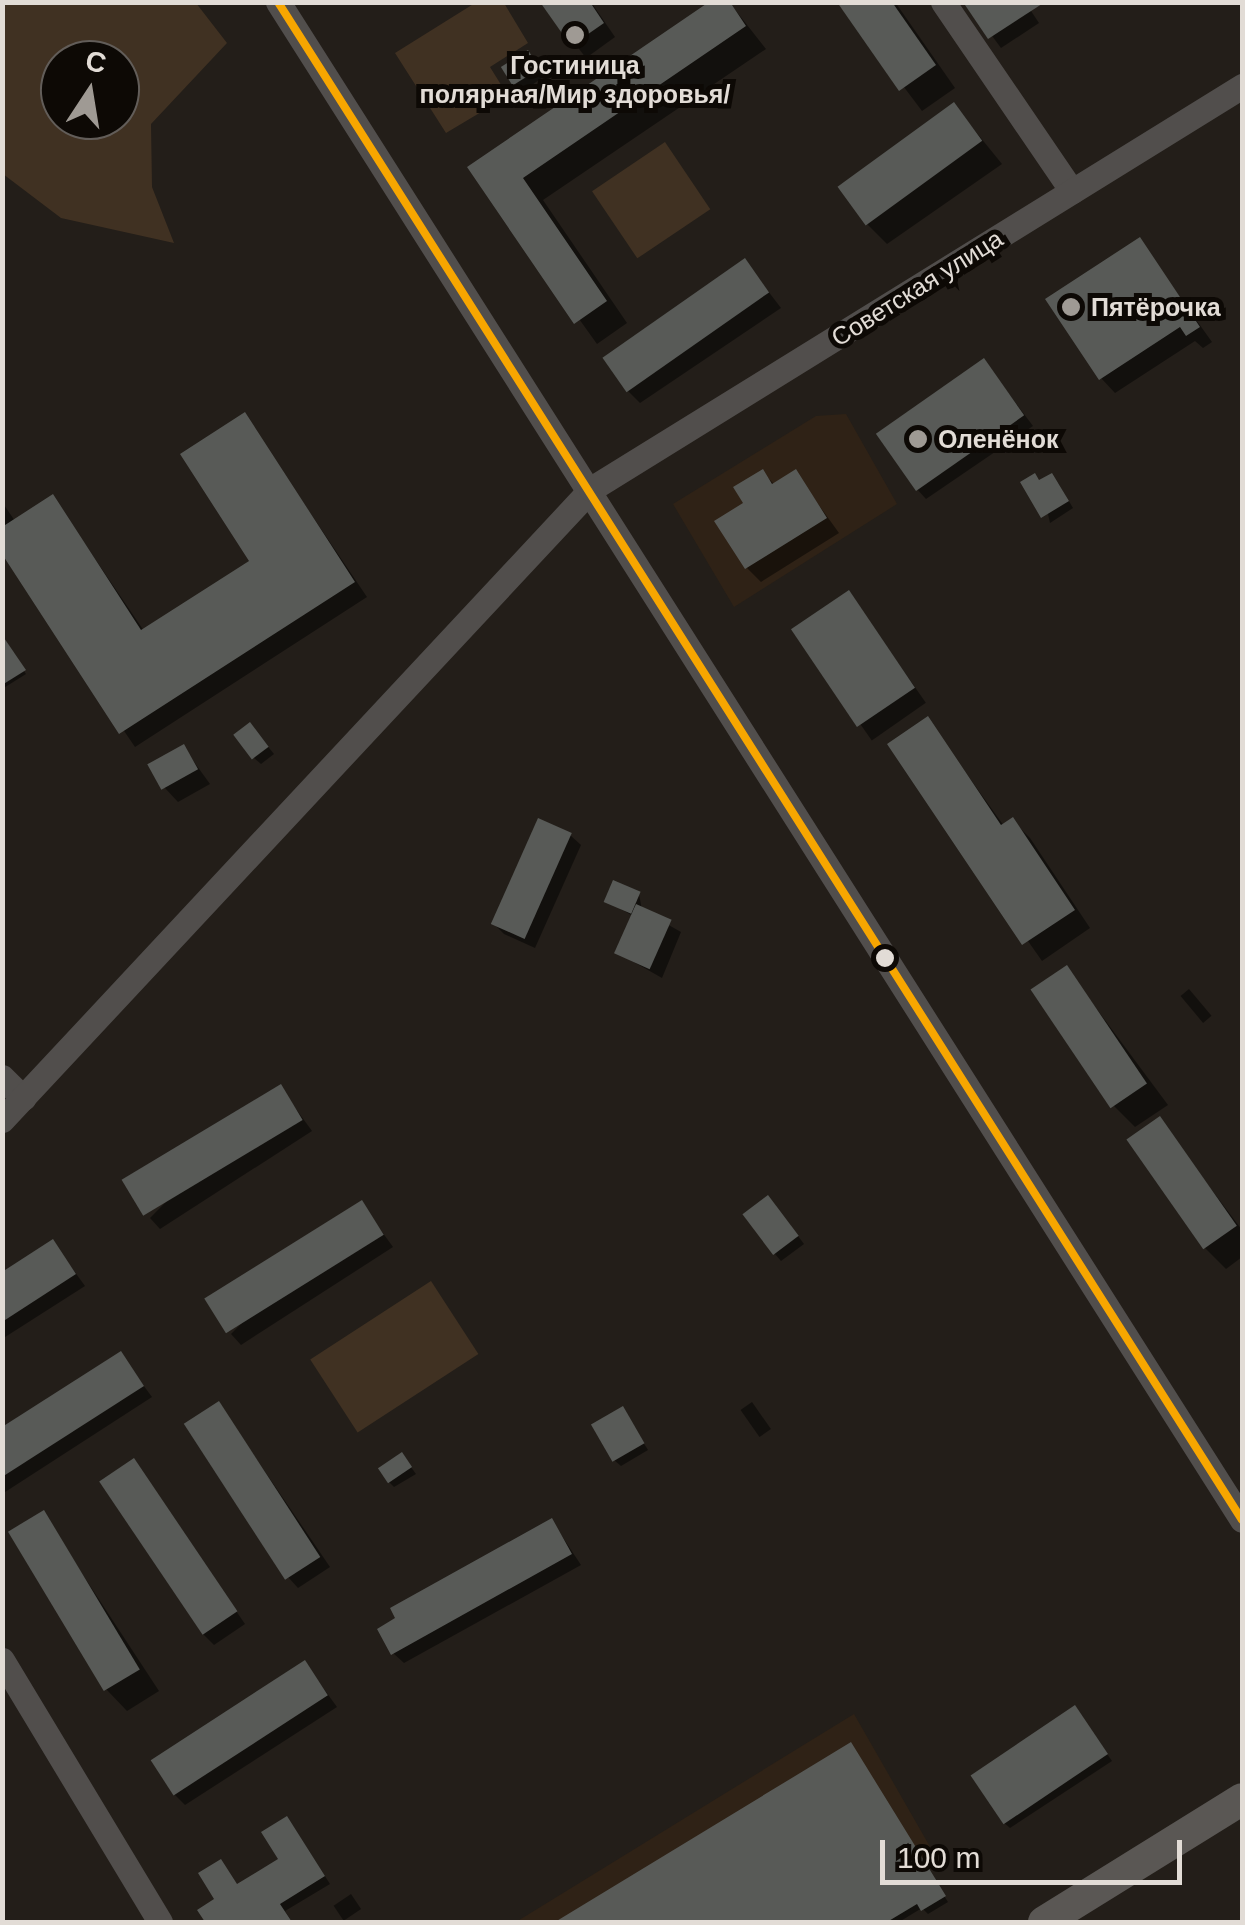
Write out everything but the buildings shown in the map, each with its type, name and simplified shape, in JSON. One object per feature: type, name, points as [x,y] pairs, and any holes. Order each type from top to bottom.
[{"type":"main road","points":[[1044,1922],[1242,1799]]},
{"type":"street","points":[[278,2],[592,489],[1242,1520]]},
{"type":"street","points":[[943,2],[1072,191]]},
{"type":"street","name":"Советская улица","points":[[2,1120],[592,489],[1242,86]]},
{"type":"street","points":[[2,1077],[23,1098]]},
{"type":"street","points":[[2,1660],[160,1922]]},
{"type":"shaded area","points":[[2,3],[196,3],[227,43],[151,124],[152,187],[174,243],[61,218],[3,174]]},
{"type":"shaded area","points":[[475,3],[504,3],[528,43],[490,67],[508,96],[446,133],[395,53]]},
{"type":"shaded area","points":[[665,142],[710,209],[637,258],[592,191]]},
{"type":"shaded area","points":[[846,414],[897,504],[734,607],[673,504],[816,416]]},
{"type":"shaded area","points":[[431,1281],[478,1354],[358,1432],[310,1359]]},
{"type":"shaded area","points":[[854,1714],[933,1852],[821,1922],[516,1922]]},
{"type":"transit line","points":[[278,2],[1242,1520]]},
{"type":"place","name":"Гостиница полярная/Мир здоровья/","points":[[575,35]]},
{"type":"place","name":"Пятёрочка","points":[[1071,307]]},
{"type":"place","name":"Оленёнок","points":[[918,439]]}]
